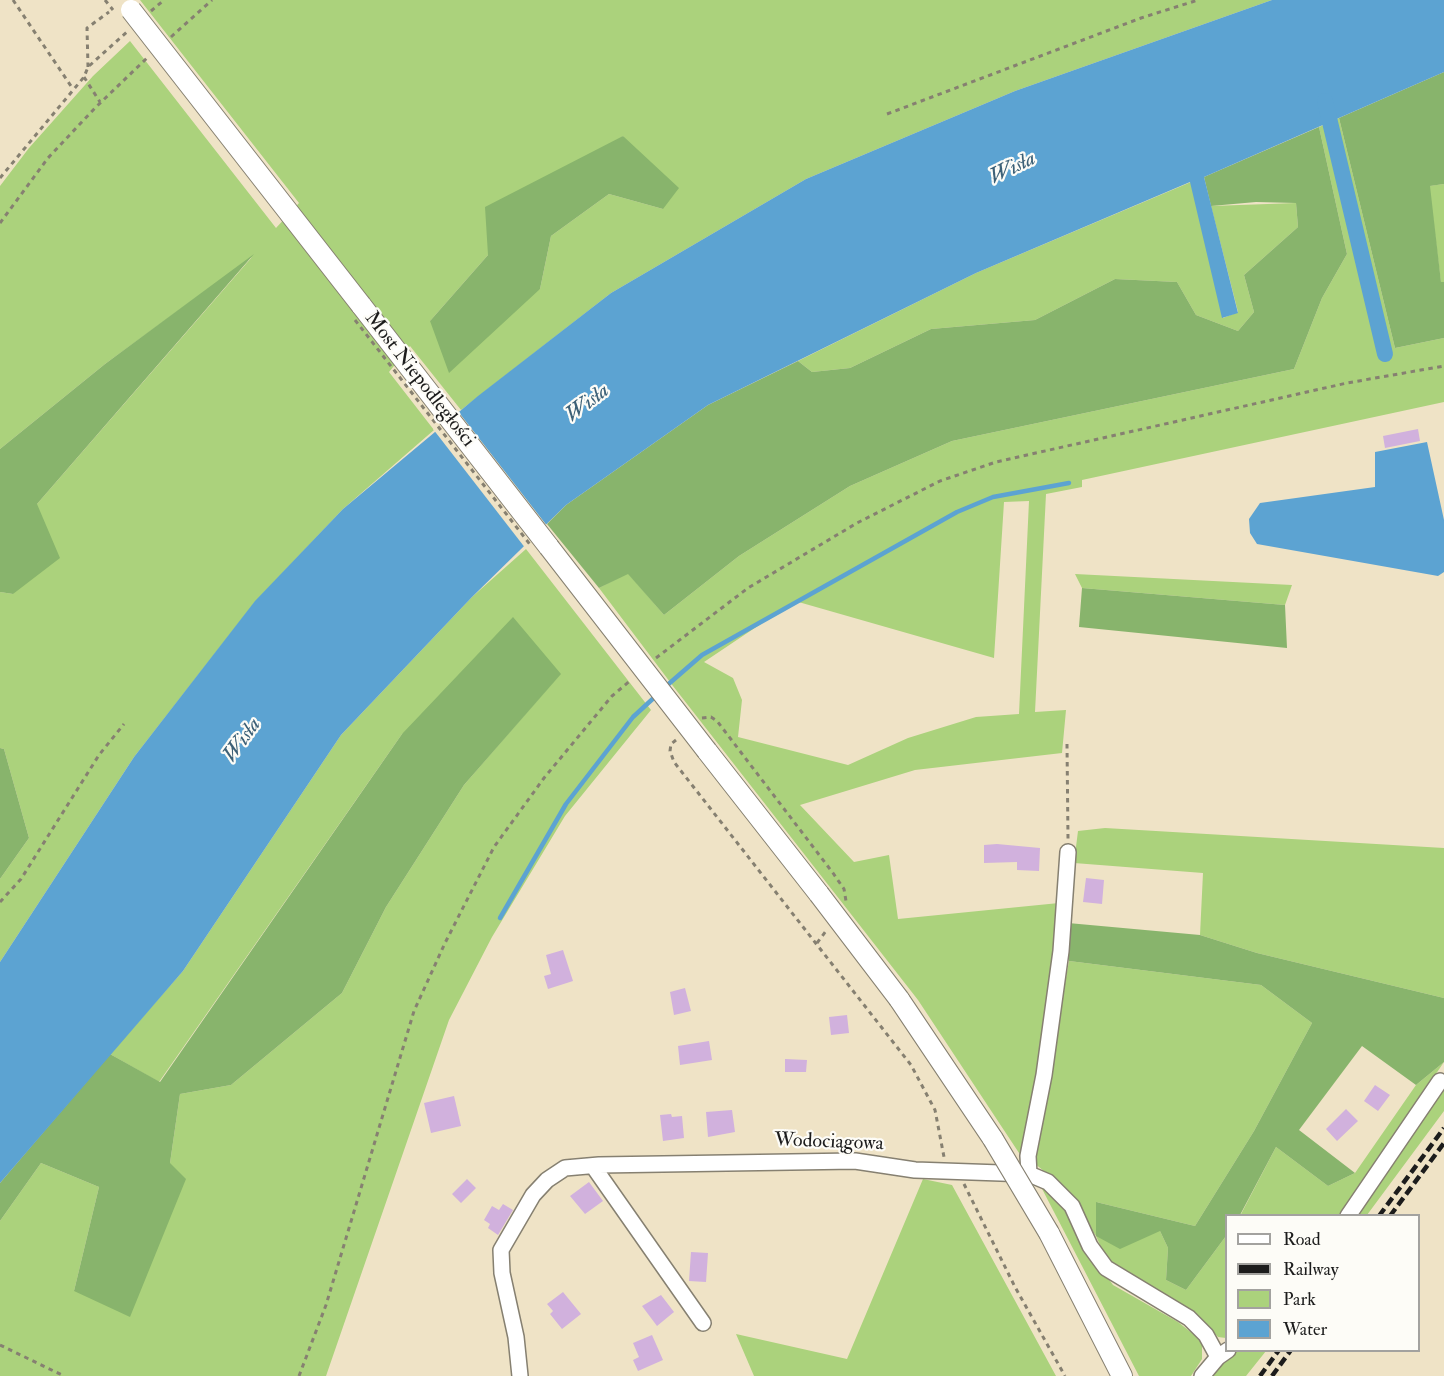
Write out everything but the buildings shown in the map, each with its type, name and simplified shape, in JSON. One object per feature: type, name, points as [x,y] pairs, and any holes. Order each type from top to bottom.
[{"type":"main road","name":"Most Niepodległości","points":[[121,12],[707,751],[898,999],[993,1139],[1049,1233],[1122,1376]]},
{"type":"street","points":[[1029,1174],[1028,1156],[1044,1075],[1061,951],[1068,852]]},
{"type":"street","points":[[1348,1214],[1440,1082]]},
{"type":"street","name":"Wodociągowa","points":[[520,1376],[516,1337],[502,1273],[501,1251],[533,1195],[547,1180],[565,1168],[855,1161],[915,1170],[1029,1174],[1048,1182],[1072,1206],[1090,1246],[1106,1268],[1189,1318],[1223,1354],[1202,1376]]},
{"type":"street","points":[[593,1166],[703,1323]]},
{"type":"path","points":[[12,0],[73,89]]},
{"type":"path","points":[[105,0],[121,12],[132,34]]},
{"type":"path","points":[[168,39],[212,0]]},
{"type":"path","points":[[887,114],[1142,18],[1198,0]]},
{"type":"path","points":[[0,178],[84,77],[88,67],[87,28],[121,12]]},
{"type":"path","points":[[0,223],[48,158],[100,102],[151,56],[144,49]]},
{"type":"path","points":[[84,77],[100,102]]},
{"type":"path","points":[[351,315],[532,548]]},
{"type":"path","points":[[648,665],[748,588],[858,523],[940,481],[1019,457],[1347,383],[1444,366]]},
{"type":"path","points":[[627,670],[634,679]]},
{"type":"path","points":[[299,1376],[326,1305],[414,1011],[445,943],[494,847],[559,760],[612,696],[639,673]]},
{"type":"path","points":[[0,902],[21,879],[99,755],[124,724]]},
{"type":"path","points":[[677,734],[683,742]]},
{"type":"path","points":[[1067,744],[1068,852]]},
{"type":"path","points":[[963,1172],[965,1190],[1065,1376]]},
{"type":"path","points":[[0,1345],[64,1376]]},
{"type":"green space","points":[[140,0],[1272,0],[1015,91],[806,179],[611,293],[461,410],[410,346],[389,372],[434,430],[343,509],[255,602],[134,757],[0,962],[0,879],[29,838],[4,749],[0,748],[0,592],[13,594],[37,504],[252,257],[105,364],[0,449],[0,186],[29,148],[93,76],[130,41],[276,228],[299,203]],"holes":[[[623,136],[663,209],[609,194],[551,236],[540,289],[430,321],[488,255]]]},
{"type":"green space","points":[[1444,72],[1444,184],[1430,186],[1441,282],[1444,282],[1444,338],[1395,348],[1339,118]]},
{"type":"green space","points":[[1339,118],[1395,348],[1444,338],[1444,402],[1082,480],[1082,487],[1046,494],[1035,712],[1066,710],[1062,753],[915,770],[800,805],[854,862],[889,855],[898,919],[1059,903],[1044,1075],[1021,1156],[918,1000],[599,588],[628,573],[664,615],[739,556],[850,486],[952,441],[1294,369],[1322,298],[1347,254],[1319,127]],"holes":[[[1029,501],[1019,714],[976,717],[908,738],[848,765],[738,737],[742,700],[733,678],[704,662],[795,601],[994,658],[1004,502]]]},
{"type":"green space","points":[[1319,127],[1347,254],[1322,298],[1294,369],[952,441],[850,486],[739,556],[664,615],[628,574],[599,588],[547,524],[566,505],[708,405],[798,361],[812,372],[850,368],[931,329],[1035,320],[1115,279],[1177,282],[1196,315],[1238,331],[1254,312],[1244,275],[1298,227],[1296,203],[1256,202],[1211,206],[1204,177]]},
{"type":"green space","points":[[623,136],[679,188],[663,209],[609,194],[551,236],[540,289],[449,373],[430,321],[488,255],[485,207]]},
{"type":"green space","points":[[1191,182],[1223,318],[1238,312],[1211,206],[1296,203],[1298,227],[1244,275],[1254,312],[1238,331],[1196,315],[1177,282],[1115,279],[1035,320],[931,329],[850,368],[812,372],[798,361],[976,273]]},
{"type":"green space","points":[[1444,184],[1444,282],[1441,283],[1429,186]]},
{"type":"green space","points":[[254,254],[37,504],[60,558],[13,594],[0,592],[0,449],[105,364]]},
{"type":"green space","points":[[526,549],[651,710],[565,816],[492,937],[449,1020],[326,1376],[0,1376],[0,1221],[41,1163],[99,1187],[74,1291],[170,1163],[180,1094],[231,1085],[342,993],[386,907],[464,785],[560,674],[402,734],[159,1082],[110,1054],[183,971],[341,735],[472,597]]},
{"type":"green space","points":[[1075,574],[1292,585],[1285,605],[1082,588]]},
{"type":"green space","points":[[1082,588],[1285,605],[1287,648],[1079,627]]},
{"type":"green space","points":[[513,617],[561,674],[464,785],[386,907],[342,993],[231,1085],[180,1094],[170,1163],[186,1179],[130,1317],[74,1291],[99,1187],[41,1163],[0,1221],[0,1183],[110,1054],[160,1082],[402,734]]},
{"type":"green space","points":[[0,748],[4,749],[29,838],[0,879]]},
{"type":"green space","points":[[1105,828],[1444,848],[1444,998],[1257,953],[1200,935],[1203,873],[1074,863],[1078,831]]},
{"type":"green space","points":[[1068,923],[1200,935],[1257,953],[1444,998],[1444,1062],[1416,1085],[1362,1046],[1299,1130],[1355,1173],[1328,1186],[1276,1147],[1241,1214],[1225,1214],[1225,1237],[1186,1290],[1166,1280],[1168,1248],[1160,1231],[1120,1249],[1096,1236],[1096,1202],[1195,1226],[1254,1131],[1312,1023],[1261,985],[1069,961]]},
{"type":"green space","points":[[1069,961],[1261,985],[1312,1023],[1254,1131],[1195,1226],[1096,1202],[1160,1231],[1168,1248],[1166,1280],[1186,1290],[1225,1237],[1225,1338],[1218,1337],[1202,1320],[1106,1259],[1096,1236],[1064,1188],[1033,1162]]},
{"type":"green space","points":[[1444,1062],[1341,1214],[1241,1214],[1276,1147],[1328,1186],[1355,1173],[1416,1085]]},
{"type":"green space","points":[[1444,1086],[1444,1111],[1368,1214],[1353,1214]]},
{"type":"green space","points":[[923,1179],[952,1185],[1056,1376],[754,1376],[736,1334],[847,1359]]},
{"type":"green space","points":[[1039,1183],[1064,1206],[1086,1248],[1113,1285],[1178,1322],[1202,1341],[1202,1359],[1191,1376],[1139,1376]]},
{"type":"green space","points":[[1235,1352],[1265,1352],[1246,1376],[1210,1376],[1218,1364]]},
{"type":"water","name":"Wisła","points":[[1272,0],[1444,0],[1444,72],[1204,177],[1238,313],[1222,318],[1190,182],[976,273],[708,405],[566,505],[472,597],[341,735],[183,971],[0,1183],[0,962],[134,757],[255,601],[343,509],[478,396],[611,293],[806,179],[1015,91]]},
{"type":"water","points":[[1427,442],[1444,520],[1444,572],[1438,576],[1257,544],[1250,533],[1249,519],[1260,503],[1375,487],[1375,452]]},
{"type":"pier","points":[[457,410],[548,527],[526,549],[433,429]]},
{"type":"waterway","points":[[1325,101],[1385,354]]},
{"type":"waterway","points":[[664,688],[702,655],[957,512],[993,497],[1069,483]]},
{"type":"waterway","points":[[500,918],[566,804],[633,717],[658,694]]},
{"type":"railway","points":[[1380,1214],[1444,1128]]},
{"type":"railway","points":[[1391,1214],[1444,1143]]},
{"type":"railway","points":[[1260,1376],[1278,1352]]},
{"type":"railway","points":[[1272,1376],[1290,1352]]}]
